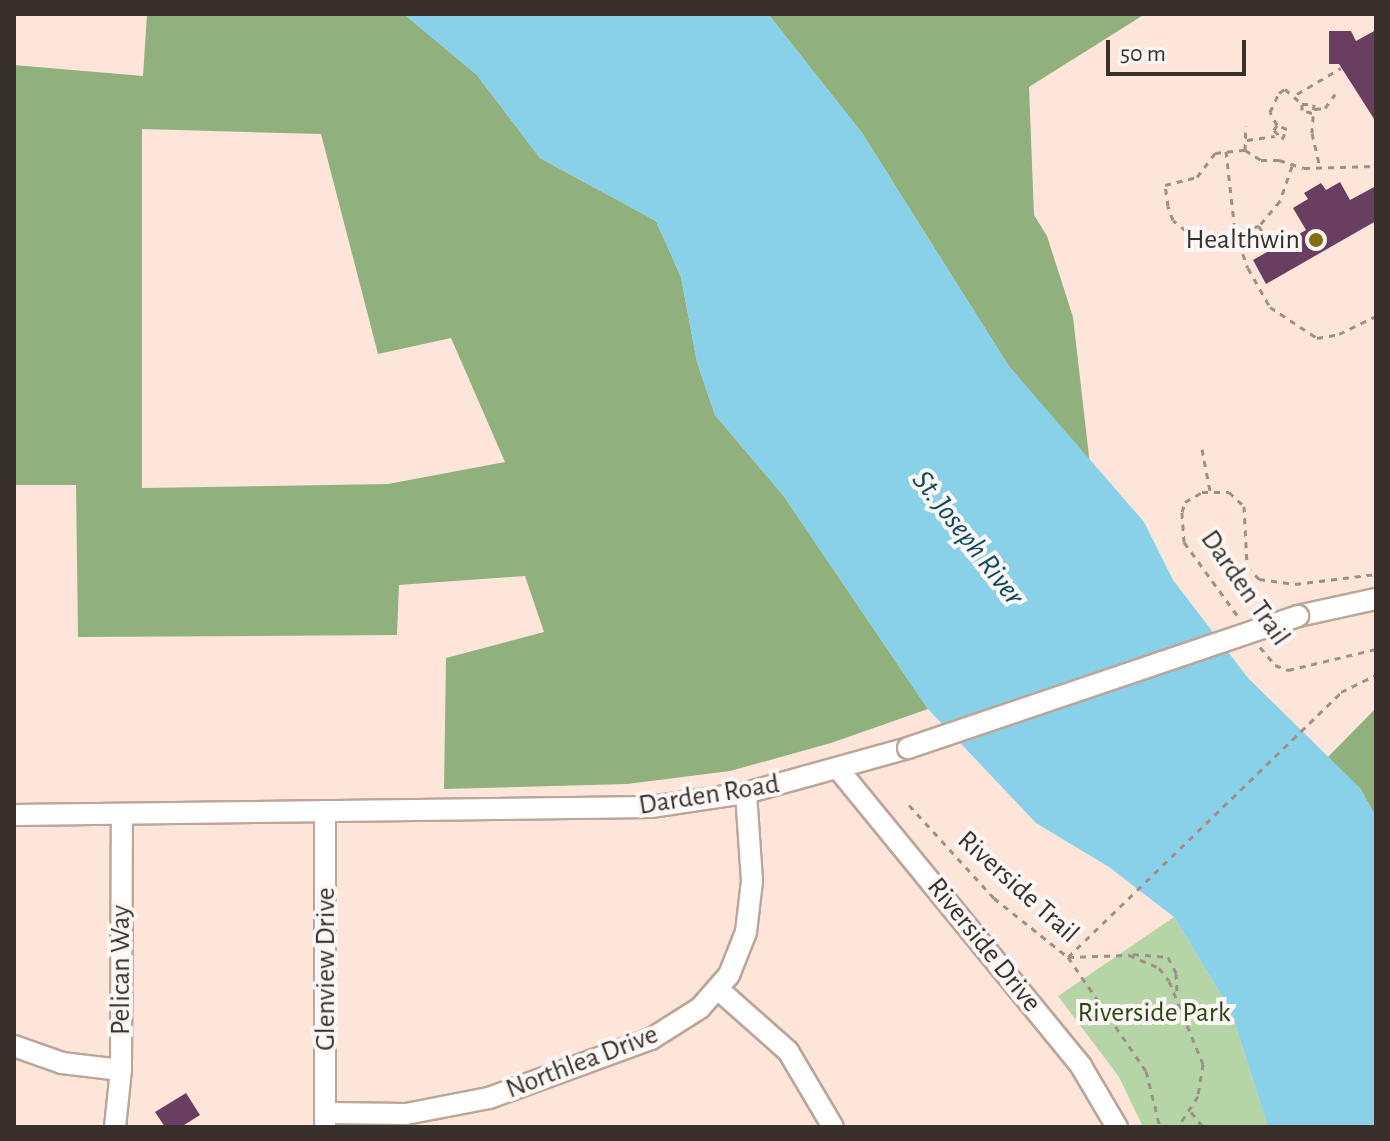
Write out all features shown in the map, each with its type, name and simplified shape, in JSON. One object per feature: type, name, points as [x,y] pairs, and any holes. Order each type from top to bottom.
[{"type":"street","name":"Darden Road","points":[[14,815],[651,807],[746,793],[839,770],[908,748],[1298,616],[1376,599]]},
{"type":"street","name":"Riverside Drive","points":[[839,770],[1081,1066],[1117,1127]]},
{"type":"street","name":"Northlea Drive","points":[[325,1120],[406,1114],[489,1098],[651,1039],[719,990],[740,950],[750,906],[752,836],[746,793]]},
{"type":"street","name":"Glenview Drive","points":[[325,811],[325,1120]]},
{"type":"street","name":"Pelican Way","points":[[115,1127],[121,1070],[122,814]]},
{"type":"street","points":[[719,990],[788,1051],[833,1127]]},
{"type":"street","points":[[14,1046],[62,1063],[121,1070]]},
{"type":"path","points":[[1297,94],[1341,68]]},
{"type":"path","points":[[1275,136],[1277,125],[1270,112],[1279,93],[1285,89],[1297,94],[1302,110],[1313,111],[1325,108],[1335,94]]},
{"type":"path","points":[[1302,104],[1308,101],[1313,111],[1312,133],[1320,168]]},
{"type":"path","points":[[1247,140],[1287,135],[1287,129],[1277,125]]},
{"type":"path","points":[[1245,150],[1246,126]]},
{"type":"path","points":[[1292,166],[1280,201],[1259,226],[1195,238],[1173,220],[1165,185],[1197,177],[1215,153],[1245,150],[1261,160],[1292,166],[1376,166]]},
{"type":"path","points":[[1226,151],[1235,231],[1248,268],[1270,307],[1292,324],[1328,338],[1376,316]]},
{"type":"path","points":[[1259,226],[1272,250]]},
{"type":"path","points":[[1202,449],[1210,491]]},
{"type":"path","name":"Darden Trail","points":[[1243,624],[1184,542],[1180,521],[1185,502],[1210,491],[1229,492],[1244,506],[1247,566],[1259,579],[1295,584],[1376,574]]},
{"type":"path","name":"Darden Trail","points":[[1252,636],[1281,669],[1376,649]]},
{"type":"path","points":[[1068,957],[1341,692],[1376,675]]},
{"type":"path","name":"Riverside Trail","points":[[909,805],[994,898],[1068,957],[1146,1071],[1160,1127]]},
{"type":"path","points":[[1129,955],[1159,968],[1177,996],[1203,1064],[1191,1112],[1178,1127]]},
{"type":"path","points":[[1068,957],[1168,957],[1176,973],[1177,996]]},
{"type":"path","points":[[1191,1112],[1203,1127]]},
{"type":"green space","points":[[147,14],[404,14],[477,75],[540,158],[656,221],[681,277],[697,362],[715,415],[783,495],[928,709],[831,743],[730,771],[627,784],[444,789],[446,658],[544,632],[525,576],[399,585],[397,635],[78,637],[76,485],[14,485],[14,65],[143,76]],"holes":[[[142,129],[321,134],[378,354],[451,338],[505,462],[388,484],[142,488]]]},
{"type":"green space","points":[[768,14],[1145,14],[1029,87],[1034,215],[1047,236],[1073,317],[1090,465],[1008,365],[862,133]]},
{"type":"green space","points":[[1376,708],[1376,817],[1360,788],[1326,759]]},
{"type":"green space","name":"Riverside Park","points":[[1174,917],[1231,1011],[1268,1127],[1143,1127],[1119,1077],[1058,996]]},
{"type":"water","name":"St. Joseph River","points":[[404,14],[768,14],[862,133],[1008,365],[1144,522],[1173,580],[1248,678],[1360,788],[1376,817],[1376,1127],[1268,1127],[1231,1011],[1174,917],[1109,867],[1036,823],[928,709],[783,495],[715,415],[697,362],[681,277],[656,221],[540,158],[477,75]]},
{"type":"building","points":[[1376,30],[1376,122],[1339,64],[1329,64],[1329,31],[1351,31],[1356,41]]},
{"type":"building","name":"Healthwin","points":[[1340,182],[1350,200],[1376,186],[1376,221],[1266,284],[1253,260],[1306,230],[1293,208],[1308,199],[1304,193],[1321,183],[1326,190]]},
{"type":"building","points":[[186,1093],[200,1115],[181,1127],[165,1127],[155,1112]]},
{"type":"place","name":"Healthwin","points":[[1316,240]]}]
